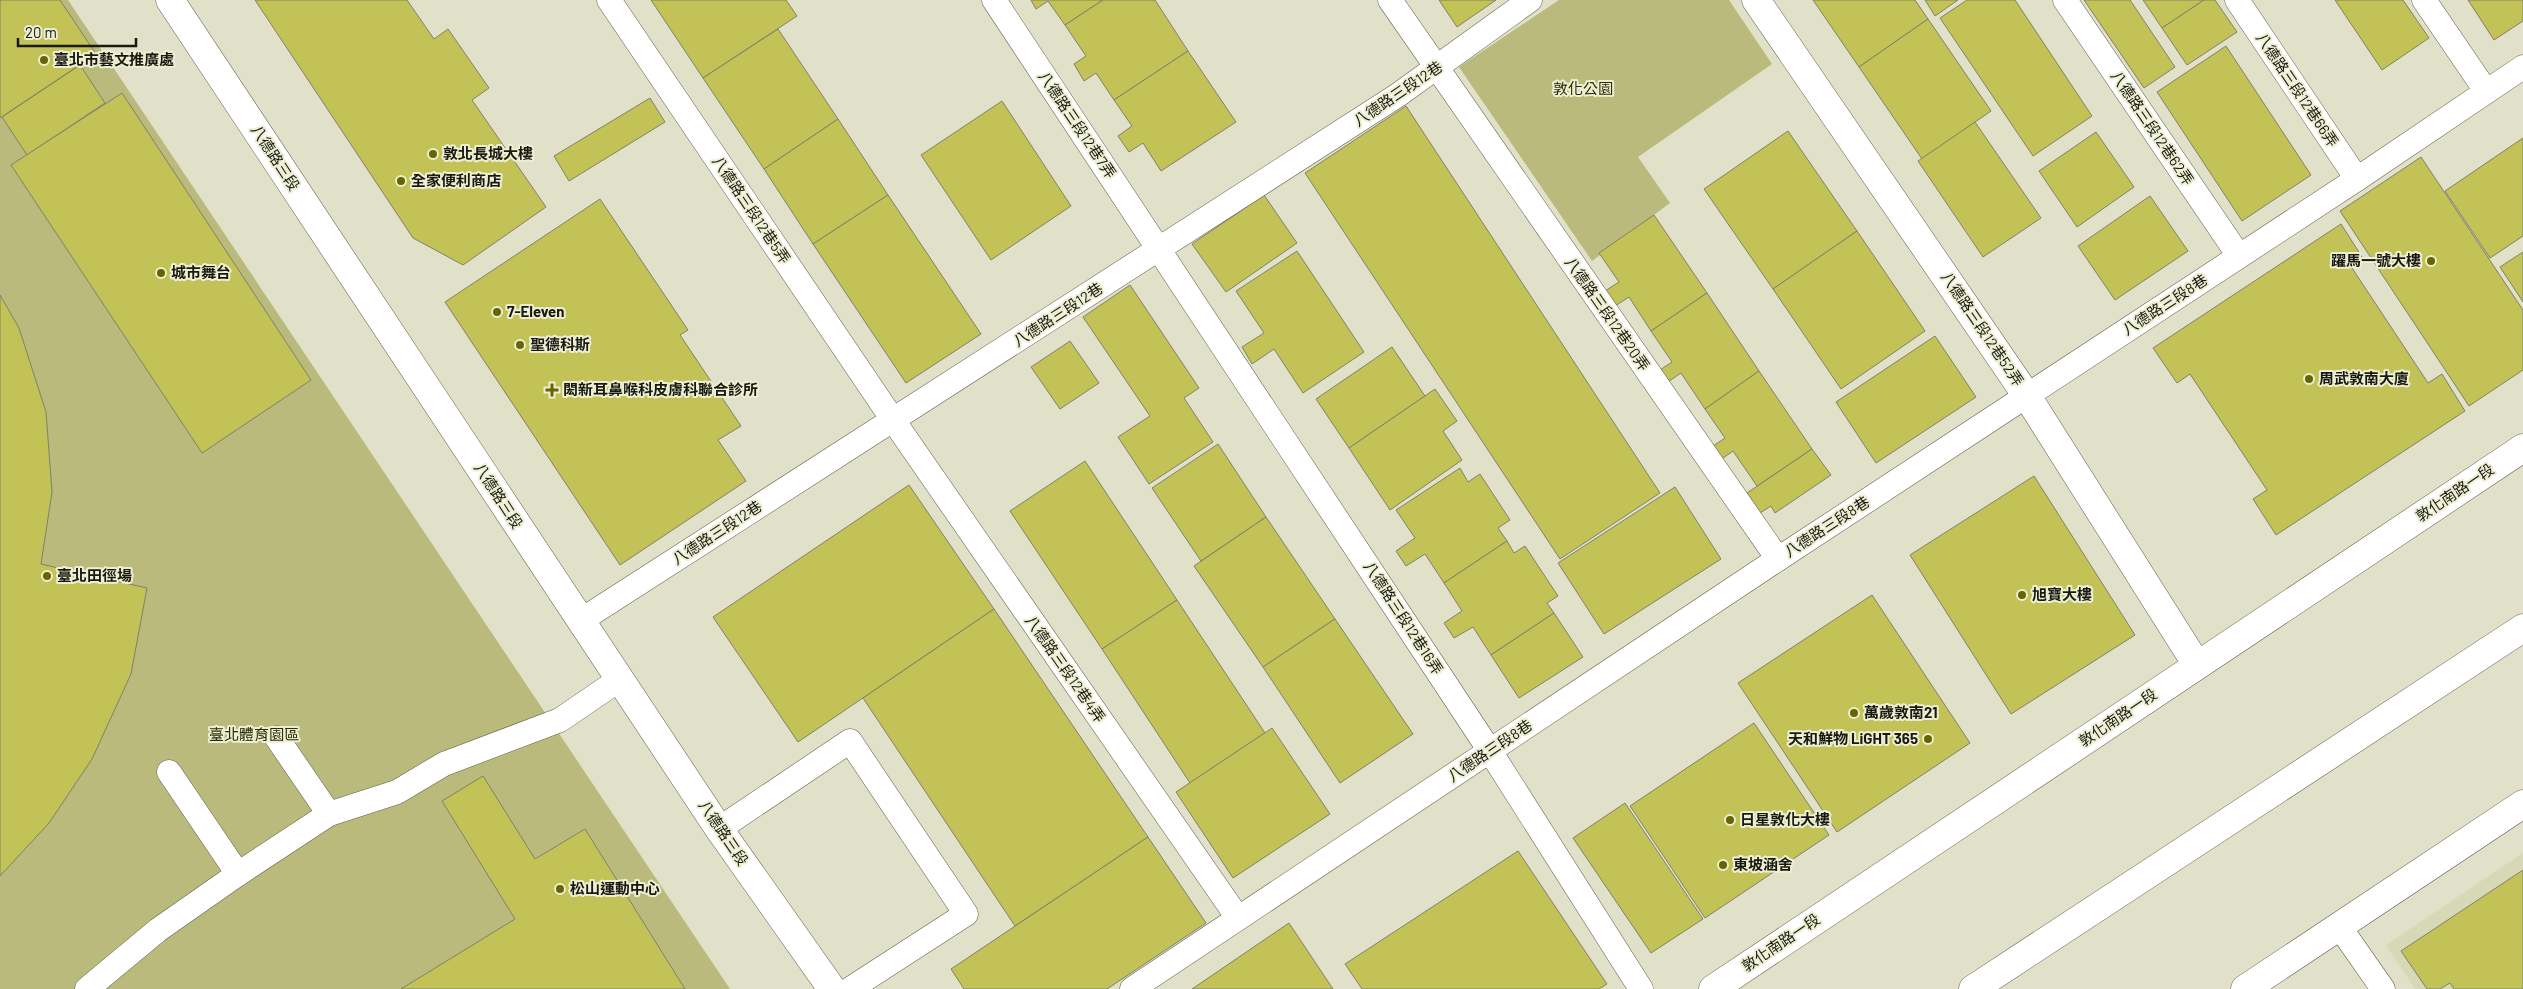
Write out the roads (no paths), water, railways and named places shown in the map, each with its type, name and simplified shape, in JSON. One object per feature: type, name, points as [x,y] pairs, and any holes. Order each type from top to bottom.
[{"type":"street","name":"八德路三段","points":[[170,0],[719,829],[832,989]]},
{"type":"street","name":"八德路三段12巷52弄","points":[[1756,0],[2027,396],[2197,664]]},
{"type":"street","name":"敦化南路一段","points":[[1713,989],[2523,448]]},
{"type":"street","points":[[1973,989],[2523,628]]},
{"type":"street","points":[[2245,989],[2523,804]]},
{"type":"lane","name":"八德路三段12巷5弄","points":[[609,0],[893,420]]},
{"type":"lane","name":"八德路三段12巷7弄","points":[[994,0],[1160,249]]},
{"type":"lane","name":"八德路三段12巷20弄","points":[[1390,0],[1436,69],[1778,559]]},
{"type":"lane","name":"八德路三段12巷","points":[[580,620],[1160,249],[1436,69],[1530,0]]},
{"type":"lane","name":"八德路三段12巷62弄","points":[[2065,0],[2239,256]]},
{"type":"lane","name":"八德路三段12巷66弄","points":[[2237,0],[2357,179]]},
{"type":"lane","points":[[2424,0],[2486,90]]},
{"type":"lane","name":"八德路三段8巷","points":[[1132,989],[1778,559],[2357,179],[2486,90],[2523,67]]},
{"type":"lane","name":"八德路三段12巷16弄","points":[[1160,249],[1490,751],[1641,989]]},
{"type":"lane","name":"八德路三段12巷4弄","points":[[893,420],[1238,918]]},
{"type":"lane","points":[[87,989],[158,930],[329,814],[397,792],[444,764],[560,720],[620,679]]},
{"type":"lane","points":[[277,738],[329,814]]},
{"type":"lane","points":[[719,829],[850,742],[966,914],[850,989]]},
{"type":"lane","points":[[169,772],[238,874]]},
{"type":"lane","points":[[2339,926],[2383,989]]},
{"type":"place","name":"臺北市藝文推廣處","points":[[44,60]]},
{"type":"place","name":"敦北長城大樓","points":[[433,154]]},
{"type":"place","name":"全家便利商店","points":[[401,181]]},
{"type":"place","name":"躍馬一號大樓","points":[[2431,261]]},
{"type":"place","name":"城市舞台","points":[[161,273]]},
{"type":"place","name":"7-Eleven","points":[[497,312]]},
{"type":"place","name":"聖德科斯","points":[[520,345]]},
{"type":"place","name":"周武敦南大廈","points":[[2309,379]]},
{"type":"place","name":"閎新耳鼻喉科皮膚科聯合診所","points":[[552,390]]},
{"type":"place","name":"臺北田徑場","points":[[47,576]]},
{"type":"place","name":"旭寶大樓","points":[[2022,595]]},
{"type":"place","name":"萬歲敦南21","points":[[1854,713]]},
{"type":"place","name":"天和鮮物 LiGHT 365","points":[[1928,739]]},
{"type":"place","name":"日星敦化大樓","points":[[1730,820]]},
{"type":"place","name":"東坡涵舍","points":[[1723,865]]},
{"type":"place","name":"松山運動中心","points":[[560,889]]},
{"type":"park label","name":"敦化公園","points":[[1583,89]]},
{"type":"park label","name":"臺北體育園區","points":[[254,735]]}]
